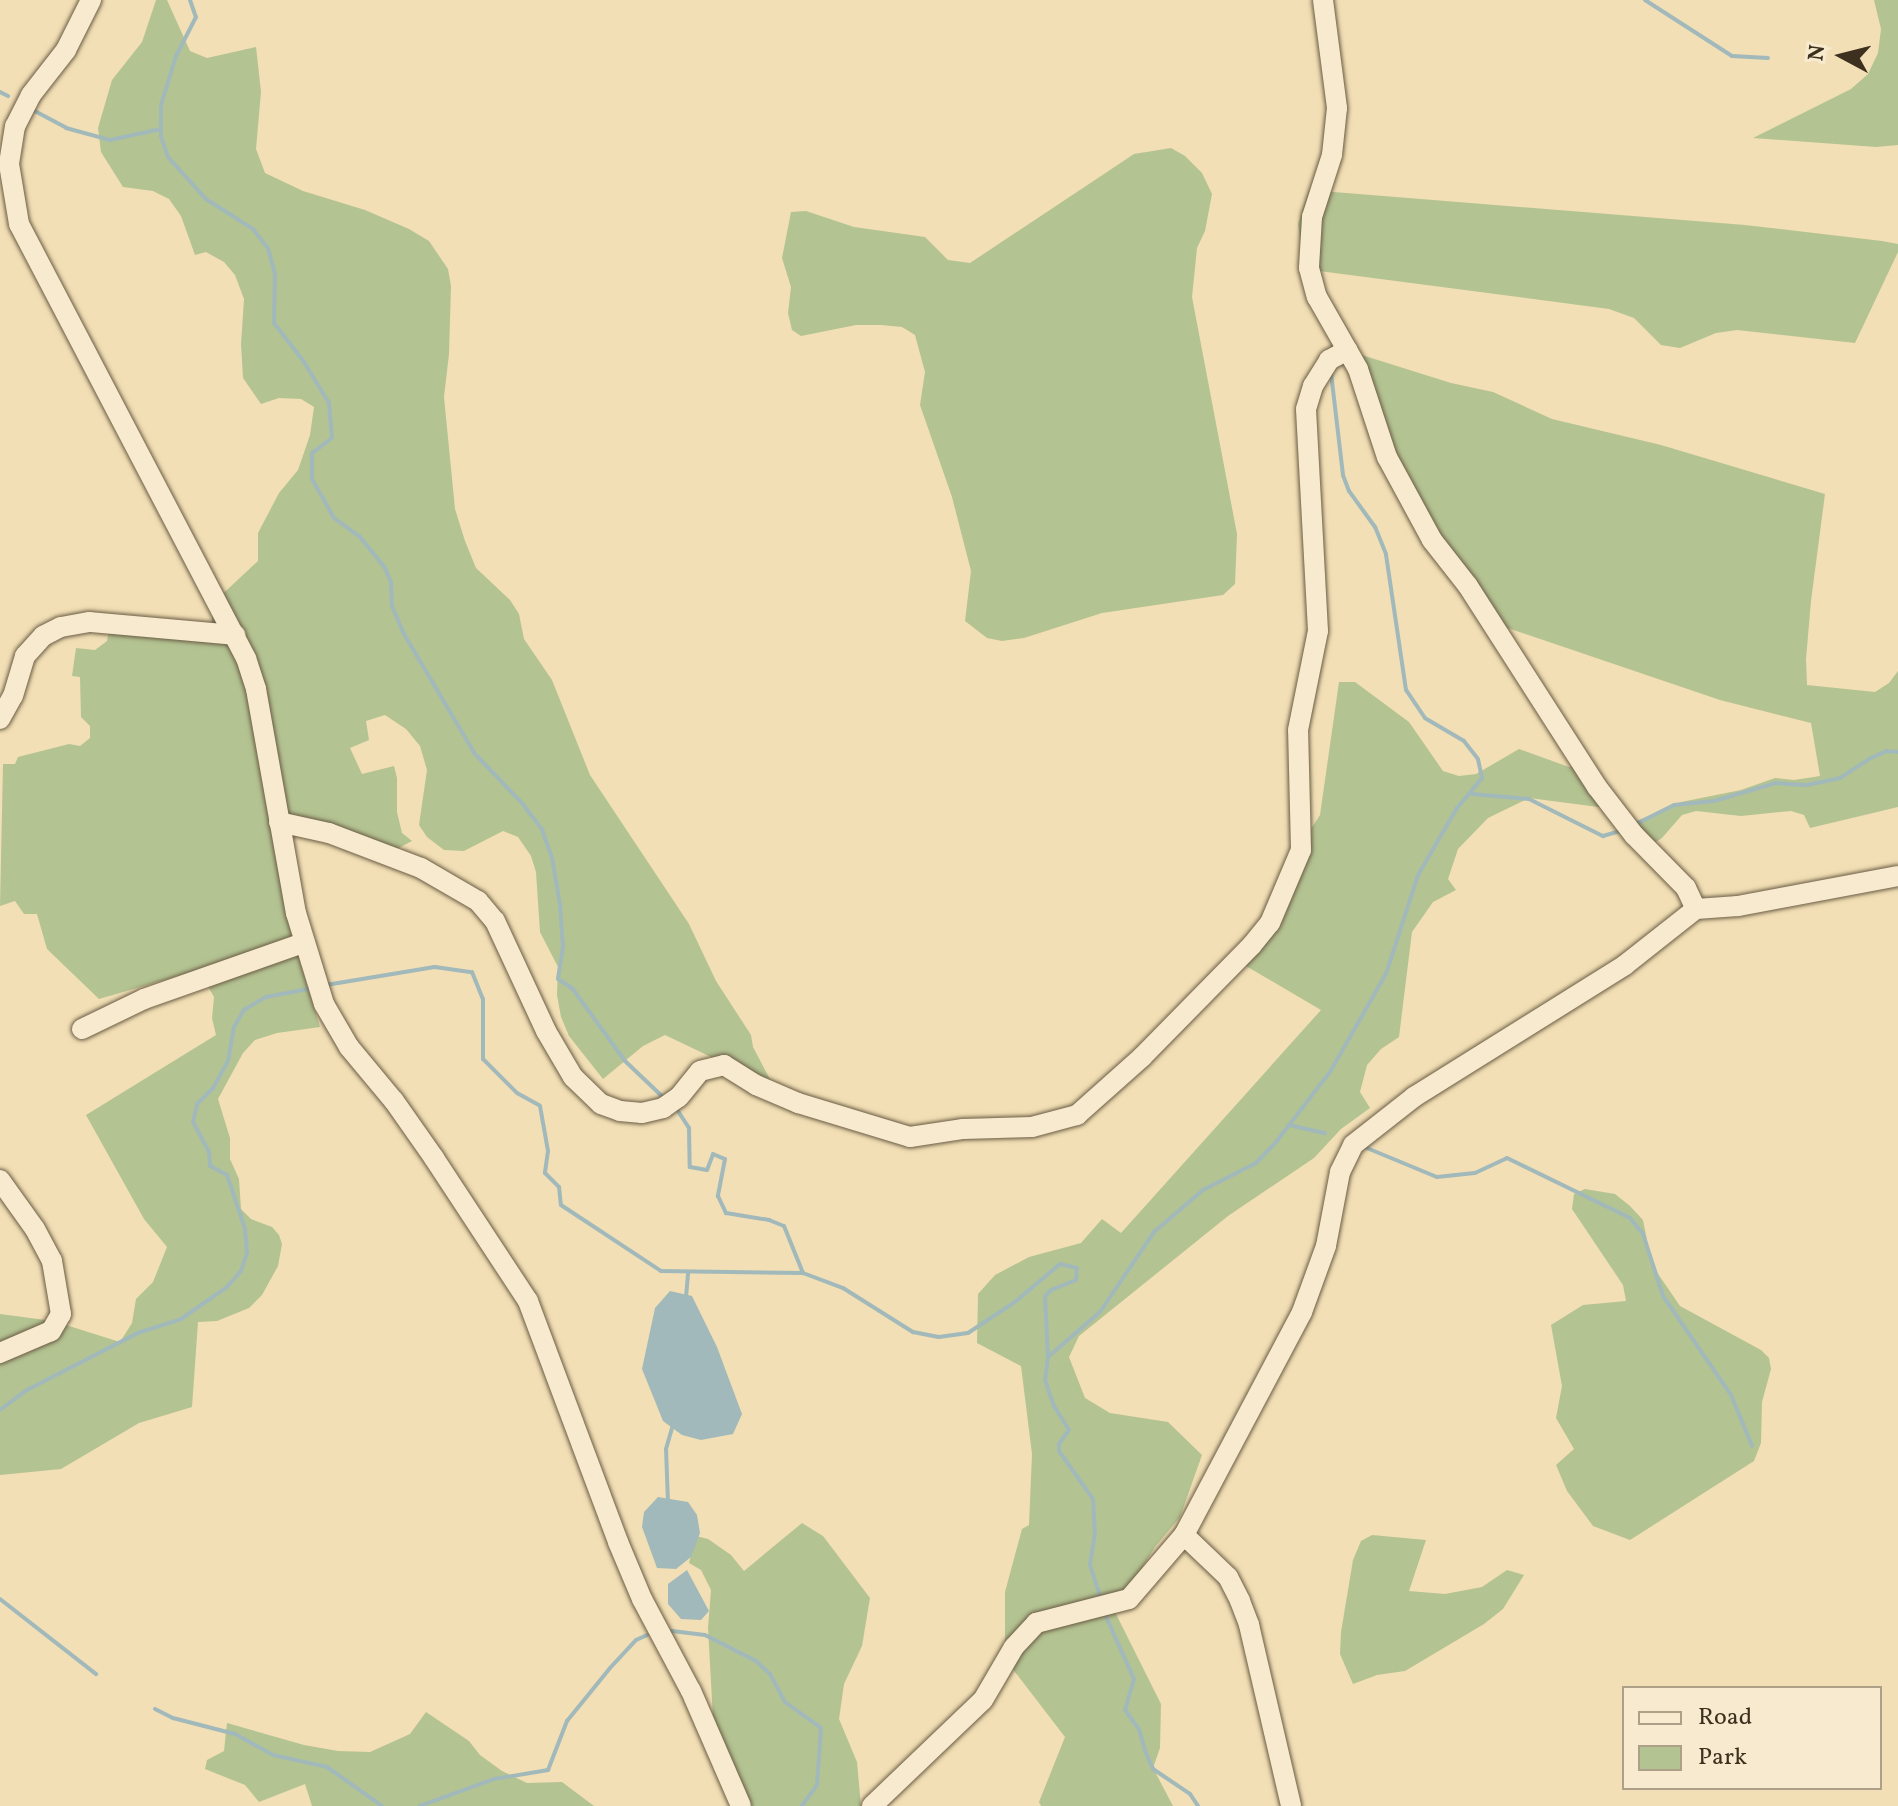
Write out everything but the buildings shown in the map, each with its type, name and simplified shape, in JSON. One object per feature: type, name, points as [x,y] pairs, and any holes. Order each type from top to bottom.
[{"type":"street","points":[[91,0],[66,50],[19,113],[9,164],[7,197],[32,255],[192,548],[235,635],[256,689],[303,943],[324,1004],[343,1037],[394,1101],[528,1301],[642,1599],[691,1691],[741,1806]]},
{"type":"street","points":[[1323,0],[1337,108],[1332,155],[1312,217],[1309,268],[1317,297],[1358,369],[1387,457],[1432,540],[1468,586],[1597,787],[1676,877],[1696,909]]},
{"type":"street","points":[[279,822],[329,833],[421,868],[478,901],[495,921],[529,997],[573,1077],[601,1104],[620,1111],[642,1113],[663,1108],[679,1097],[700,1071],[724,1065],[756,1085],[798,1103],[910,1137],[963,1129],[1032,1127],[1077,1115],[1142,1057],[1252,945],[1270,923],[1301,850],[1298,730],[1316,651],[1318,619],[1306,409],[1313,386],[1329,360],[1348,350]]},
{"type":"street","points":[[0,719],[13,696],[25,656],[43,636],[61,627],[90,622],[235,635]]},
{"type":"street","points":[[872,1806],[983,1700],[1014,1647],[1036,1623],[1121,1604],[1143,1588],[1184,1535],[1302,1312],[1326,1246],[1340,1172],[1353,1145],[1414,1097],[1625,965],[1696,909],[1738,906],[1898,876]]},
{"type":"street","points":[[82,1029],[144,999],[303,943]]},
{"type":"street","points":[[0,1180],[35,1229],[52,1261],[61,1314],[51,1331],[0,1353]]},
{"type":"street","points":[[1184,1535],[1228,1577],[1240,1601],[1249,1625],[1291,1806]]},
{"type":"green space","points":[[156,0],[167,0],[190,51],[207,58],[256,47],[261,92],[256,149],[265,173],[303,191],[365,210],[409,229],[429,241],[448,269],[451,286],[449,354],[444,397],[455,509],[465,541],[476,568],[510,600],[519,614],[524,639],[552,680],[590,775],[689,924],[716,981],[751,1035],[753,1047],[774,1087],[665,1035],[643,1046],[603,1079],[569,1036],[561,1017],[557,995],[558,967],[540,932],[536,872],[531,856],[518,837],[503,831],[464,851],[444,850],[427,837],[419,825],[427,770],[420,746],[406,729],[385,715],[366,721],[369,740],[350,748],[362,774],[394,766],[397,812],[402,833],[412,841],[391,852],[298,817],[276,850],[291,932],[320,1027],[277,1033],[255,1040],[243,1053],[218,1099],[230,1138],[230,1159],[239,1179],[241,1209],[251,1219],[272,1227],[279,1235],[282,1244],[278,1266],[262,1295],[249,1308],[217,1321],[198,1322],[192,1407],[139,1423],[61,1469],[0,1475],[0,1314],[53,1321],[120,1342],[132,1323],[136,1299],[153,1282],[167,1247],[144,1219],[86,1115],[216,1035],[212,1018],[214,997],[199,970],[99,999],[47,949],[37,914],[24,914],[15,901],[0,906],[3,764],[15,764],[18,757],[69,744],[80,746],[90,738],[90,726],[81,717],[80,677],[72,676],[76,648],[95,650],[107,641],[110,624],[211,630],[213,603],[258,561],[258,533],[279,493],[298,470],[310,435],[314,407],[301,399],[279,398],[261,404],[243,378],[241,344],[244,299],[235,275],[224,262],[206,252],[195,255],[181,216],[169,199],[153,191],[123,187],[101,152],[98,128],[112,80],[142,42]]},
{"type":"green space","points":[[1874,0],[1898,0],[1898,145],[1876,147],[1753,138],[1851,89],[1868,74],[1878,53],[1881,29]]},
{"type":"green space","points":[[1171,148],[1185,156],[1202,173],[1212,194],[1205,231],[1197,248],[1192,297],[1237,534],[1235,584],[1223,595],[1102,613],[1024,638],[1002,641],[987,638],[965,621],[971,571],[952,497],[920,405],[925,372],[915,335],[902,327],[881,325],[856,325],[801,336],[792,330],[788,313],[791,287],[782,258],[791,212],[806,211],[854,227],[925,237],[948,260],[970,263],[1134,154]]},
{"type":"green space","points":[[1309,190],[1745,225],[1882,241],[1898,244],[1898,252],[1855,343],[1737,330],[1716,333],[1680,348],[1661,345],[1634,318],[1609,309],[1304,269],[1298,224]]},
{"type":"green space","points":[[1349,351],[1451,383],[1493,392],[1552,419],[1661,445],[1825,494],[1811,601],[1807,685],[1875,692],[1889,683],[1898,671],[1898,807],[1810,828],[1804,815],[1791,811],[1741,816],[1696,811],[1682,815],[1662,838],[1647,848],[1625,826],[1681,802],[1741,790],[1775,778],[1794,780],[1820,776],[1811,723],[1720,700],[1493,623],[1420,525]]},
{"type":"green space","points":[[1339,682],[1355,682],[1409,722],[1443,771],[1459,776],[1476,774],[1519,749],[1569,767],[1582,762],[1606,808],[1529,798],[1488,818],[1458,849],[1448,879],[1456,890],[1433,902],[1412,932],[1399,1037],[1381,1049],[1367,1065],[1360,1092],[1370,1108],[1341,1129],[1314,1158],[1228,1216],[1079,1336],[1069,1357],[1085,1398],[1110,1413],[1168,1422],[1202,1455],[1180,1517],[1155,1547],[1115,1612],[1161,1704],[1160,1748],[1153,1768],[1173,1806],[1041,1806],[1039,1802],[1065,1737],[1005,1659],[1005,1592],[1022,1529],[1029,1525],[1032,1454],[1021,1366],[977,1343],[978,1294],[995,1275],[1029,1257],[1081,1243],[1102,1219],[1121,1233],[1321,1010],[1234,959],[1252,939],[1303,841],[1320,815]]},
{"type":"green space","points":[[1585,1189],[1615,1194],[1630,1206],[1643,1220],[1652,1265],[1680,1306],[1761,1350],[1769,1358],[1771,1369],[1762,1402],[1761,1443],[1754,1461],[1630,1540],[1593,1526],[1567,1491],[1556,1465],[1574,1449],[1556,1418],[1562,1386],[1551,1325],[1583,1305],[1626,1301],[1623,1285],[1572,1209],[1574,1194]]},
{"type":"green space","points":[[802,1523],[823,1536],[870,1598],[862,1646],[844,1684],[839,1719],[857,1762],[861,1806],[733,1806],[713,1718],[708,1628],[711,1590],[701,1570],[689,1563],[696,1536],[708,1539],[731,1555],[744,1571]]},
{"type":"green space","points":[[1372,1535],[1426,1540],[1409,1591],[1445,1594],[1482,1587],[1507,1570],[1524,1575],[1503,1609],[1484,1624],[1405,1671],[1377,1675],[1353,1684],[1340,1654],[1341,1632],[1353,1560],[1361,1541]]},
{"type":"green space","points":[[426,1712],[469,1741],[480,1755],[502,1771],[527,1783],[562,1782],[594,1806],[312,1806],[305,1784],[259,1802],[245,1785],[205,1769],[207,1760],[224,1751],[227,1723],[304,1745],[370,1752],[410,1734]]},
{"type":"water","points":[[670,1291],[692,1296],[717,1347],[742,1414],[733,1434],[701,1440],[682,1435],[663,1421],[642,1369],[655,1308]]},
{"type":"water","points":[[658,1497],[688,1502],[697,1515],[700,1533],[691,1557],[676,1569],[657,1568],[642,1527],[644,1512]]},
{"type":"water","points":[[687,1570],[709,1611],[701,1620],[681,1619],[668,1604],[668,1584]]},
{"type":"waterway","points":[[190,0],[196,17],[176,56],[161,105],[161,136],[168,157],[206,199],[253,229],[268,248],[275,274],[274,323],[304,362],[329,403],[332,438],[312,453],[312,479],[334,518],[360,537],[385,568],[391,582],[392,606],[404,634],[475,754],[522,803],[542,830],[552,857],[560,905],[563,947],[558,979],[572,988],[625,1061],[666,1100]]},
{"type":"waterway","points":[[1645,0],[1732,56],[1768,58]]},
{"type":"waterway","points":[[0,92],[8,96]]},
{"type":"waterway","points":[[31,109],[66,128],[110,140],[161,129]]},
{"type":"waterway","points":[[1048,1357],[1100,1312],[1154,1232],[1203,1190],[1256,1163],[1330,1072],[1386,974],[1418,875],[1457,808],[1482,778],[1478,759],[1464,741],[1425,718],[1406,690],[1386,554],[1375,527],[1349,491],[1343,475],[1331,373]]},
{"type":"waterway","points":[[1636,824],[1674,805],[1714,801],[1776,783],[1807,785],[1840,778],[1871,758],[1887,751],[1898,752]]},
{"type":"waterway","points":[[1472,794],[1529,799],[1603,836],[1624,830]]},
{"type":"waterway","points":[[326,985],[435,967],[472,972],[483,999],[483,1059],[517,1093],[540,1106],[548,1151],[545,1173],[559,1187],[561,1205],[661,1271],[803,1273],[843,1288],[913,1332],[939,1337],[968,1333],[1015,1302],[1060,1264],[1077,1268],[1076,1280],[1051,1290],[1045,1296],[1048,1357],[1045,1380],[1054,1406],[1069,1430],[1059,1444],[1059,1451],[1093,1499],[1095,1533],[1090,1565],[1101,1598]]},
{"type":"waterway","points":[[0,1410],[27,1390],[138,1333],[181,1319],[227,1287],[241,1271],[247,1252],[245,1229],[227,1175],[210,1166],[209,1152],[193,1122],[197,1104],[213,1088],[228,1061],[234,1027],[244,1010],[266,997],[313,988]]},
{"type":"waterway","points":[[676,1108],[689,1128],[690,1167],[707,1170],[713,1154],[725,1159],[718,1196],[726,1213],[769,1220],[784,1226],[803,1273]]},
{"type":"waterway","points":[[1289,1125],[1325,1133]]},
{"type":"waterway","points":[[1362,1146],[1437,1177],[1475,1173],[1507,1158],[1630,1218],[1643,1234],[1663,1296],[1731,1395],[1752,1446]]},
{"type":"waterway","points":[[686,1297],[688,1273]]},
{"type":"waterway","points":[[668,1503],[666,1449],[673,1425]]},
{"type":"waterway","points":[[0,1599],[96,1674]]},
{"type":"waterway","points":[[1103,1610],[1134,1679],[1125,1710],[1139,1729],[1153,1769],[1190,1794],[1198,1806]]},
{"type":"waterway","points":[[672,1631],[705,1635],[756,1661],[770,1674],[785,1702],[821,1728],[817,1785],[802,1806]]},
{"type":"waterway","points":[[420,1806],[494,1779],[548,1770],[567,1721],[636,1640],[647,1635]]},
{"type":"waterway","points":[[155,1709],[173,1718],[235,1734],[273,1755],[327,1767],[382,1806]]}]
